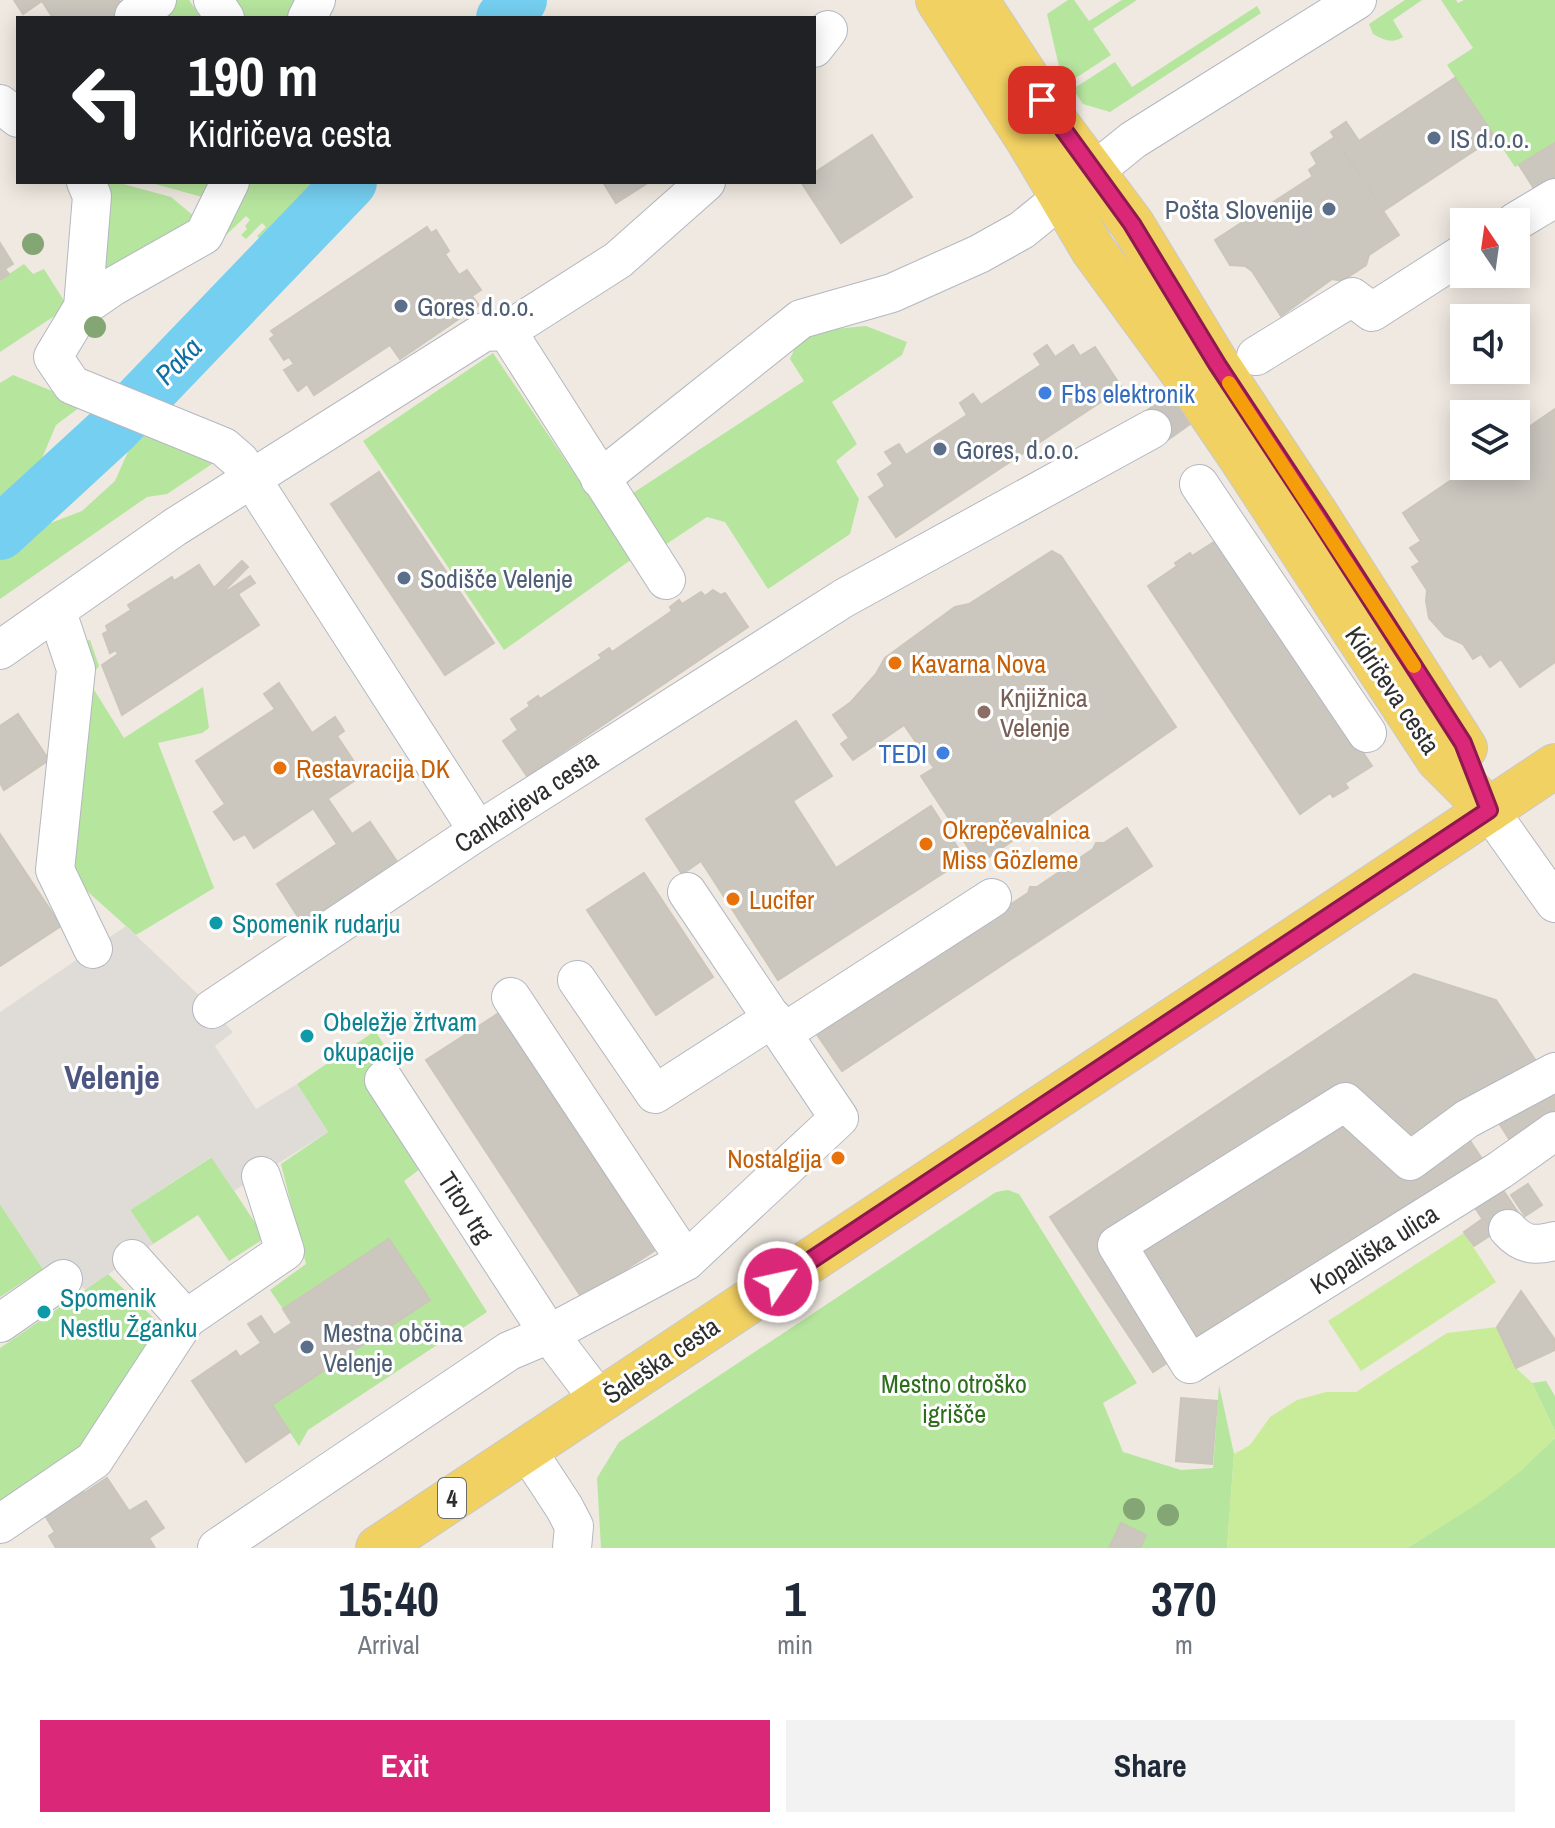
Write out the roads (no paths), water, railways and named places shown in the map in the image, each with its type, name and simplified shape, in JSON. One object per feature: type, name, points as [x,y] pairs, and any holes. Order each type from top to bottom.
[{"type":"main road","name":"Kidričeva cesta","points":[[938,0],[1078,184],[1132,224],[1217,364],[1463,743],[1489,810]]},
{"type":"main road","name":"Kidričeva cesta","points":[[976,0],[1058,125],[1078,184]]},
{"type":"main road","name":"Šaleška cesta","points":[[378,1548],[1555,766]]},
{"type":"street","points":[[600,479],[801,319],[892,293],[979,254],[1022,230],[1133,140],[1357,0]]},
{"type":"street","points":[[0,104],[16,116]]},
{"type":"street","points":[[83,307],[92,196],[87,184]]},
{"type":"street","points":[[230,184],[204,235],[83,307],[53,357],[72,385],[224,447],[240,461],[478,831]]},
{"type":"street","points":[[0,650],[175,527],[252,478],[484,332],[507,331],[618,260],[704,184]]},
{"type":"street","points":[[1530,213],[1555,198]]},
{"type":"street","points":[[1256,356],[1352,297],[1372,312],[1450,262]]},
{"type":"street","points":[[507,331],[666,580]]},
{"type":"street","name":"Cankarjeva cesta","points":[[212,1009],[478,831],[844,598],[1152,429]]},
{"type":"street","points":[[1199,484],[1367,733]]},
{"type":"street","points":[[57,612],[76,669],[55,870],[93,949]]},
{"type":"street","points":[[1489,810],[1555,903]]},
{"type":"street","points":[[217,1548],[509,1351],[549,1334],[686,1261],[839,1118],[687,892]]},
{"type":"street","points":[[577,980],[655,1094],[778,1026],[992,898]]},
{"type":"street","points":[[511,997],[686,1261]]},
{"type":"street","name":"Kopališka ulica","points":[[1555,1072],[1467,1119],[1410,1161],[1345,1102],[1117,1245],[1190,1364],[1500,1170],[1555,1131]]},
{"type":"street","name":"Titov trg","points":[[384,1080],[549,1334],[600,1401]]},
{"type":"street","points":[[0,1524],[94,1460],[186,1319],[285,1251],[261,1176]]},
{"type":"street","points":[[1508,1229],[1524,1243],[1539,1245],[1555,1241]]},
{"type":"street","points":[[132,1259],[186,1319]]},
{"type":"street","points":[[0,1323],[63,1279]]},
{"type":"street","points":[[526,1449],[574,1526],[572,1548]]},
{"type":"waterway","name":"Paka","points":[[505,16],[520,0]]},
{"type":"waterway","name":"Paka","points":[[0,533],[113,429],[348,184]]},
{"type":"tunnel","points":[[1152,429],[1224,378]]},
{"type":"place","name":"IS d.o.o.","points":[[1434,138]]},
{"type":"place","name":"Pošta Slovenije","points":[[1329,209]]},
{"type":"place","name":"Gores d.o.o.","points":[[401,306]]},
{"type":"place","name":"Fbs elektronik","points":[[1045,393]]},
{"type":"place","name":"Gores, d.o.o.","points":[[940,449]]},
{"type":"place","name":"Sodišče Velenje","points":[[404,578]]},
{"type":"place","name":"Kavarna Nova","points":[[895,663]]},
{"type":"place","name":"Knjižnica Velenje","points":[[984,712]]},
{"type":"place","name":"TEDI","points":[[943,753]]},
{"type":"place","name":"Restavracija DK","points":[[280,768]]},
{"type":"place","name":"Okrepčevalnica Miss Gözleme","points":[[926,844]]},
{"type":"place","name":"Lucifer","points":[[733,899]]},
{"type":"place","name":"Spomenik rudarju","points":[[216,923]]},
{"type":"place","name":"Obeležje žrtvam okupacije","points":[[307,1036]]},
{"type":"place","name":"Nostalgija","points":[[838,1158]]},
{"type":"place","name":"Spomenik Nestlu Žganku","points":[[44,1312]]},
{"type":"place","name":"Mestna občina Velenje","points":[[307,1347]]},
{"type":"district","name":"Velenje","points":[[112,1077]]},
{"type":"park label","name":"Mestno otroško igrišče","points":[[954,1398]]}]
